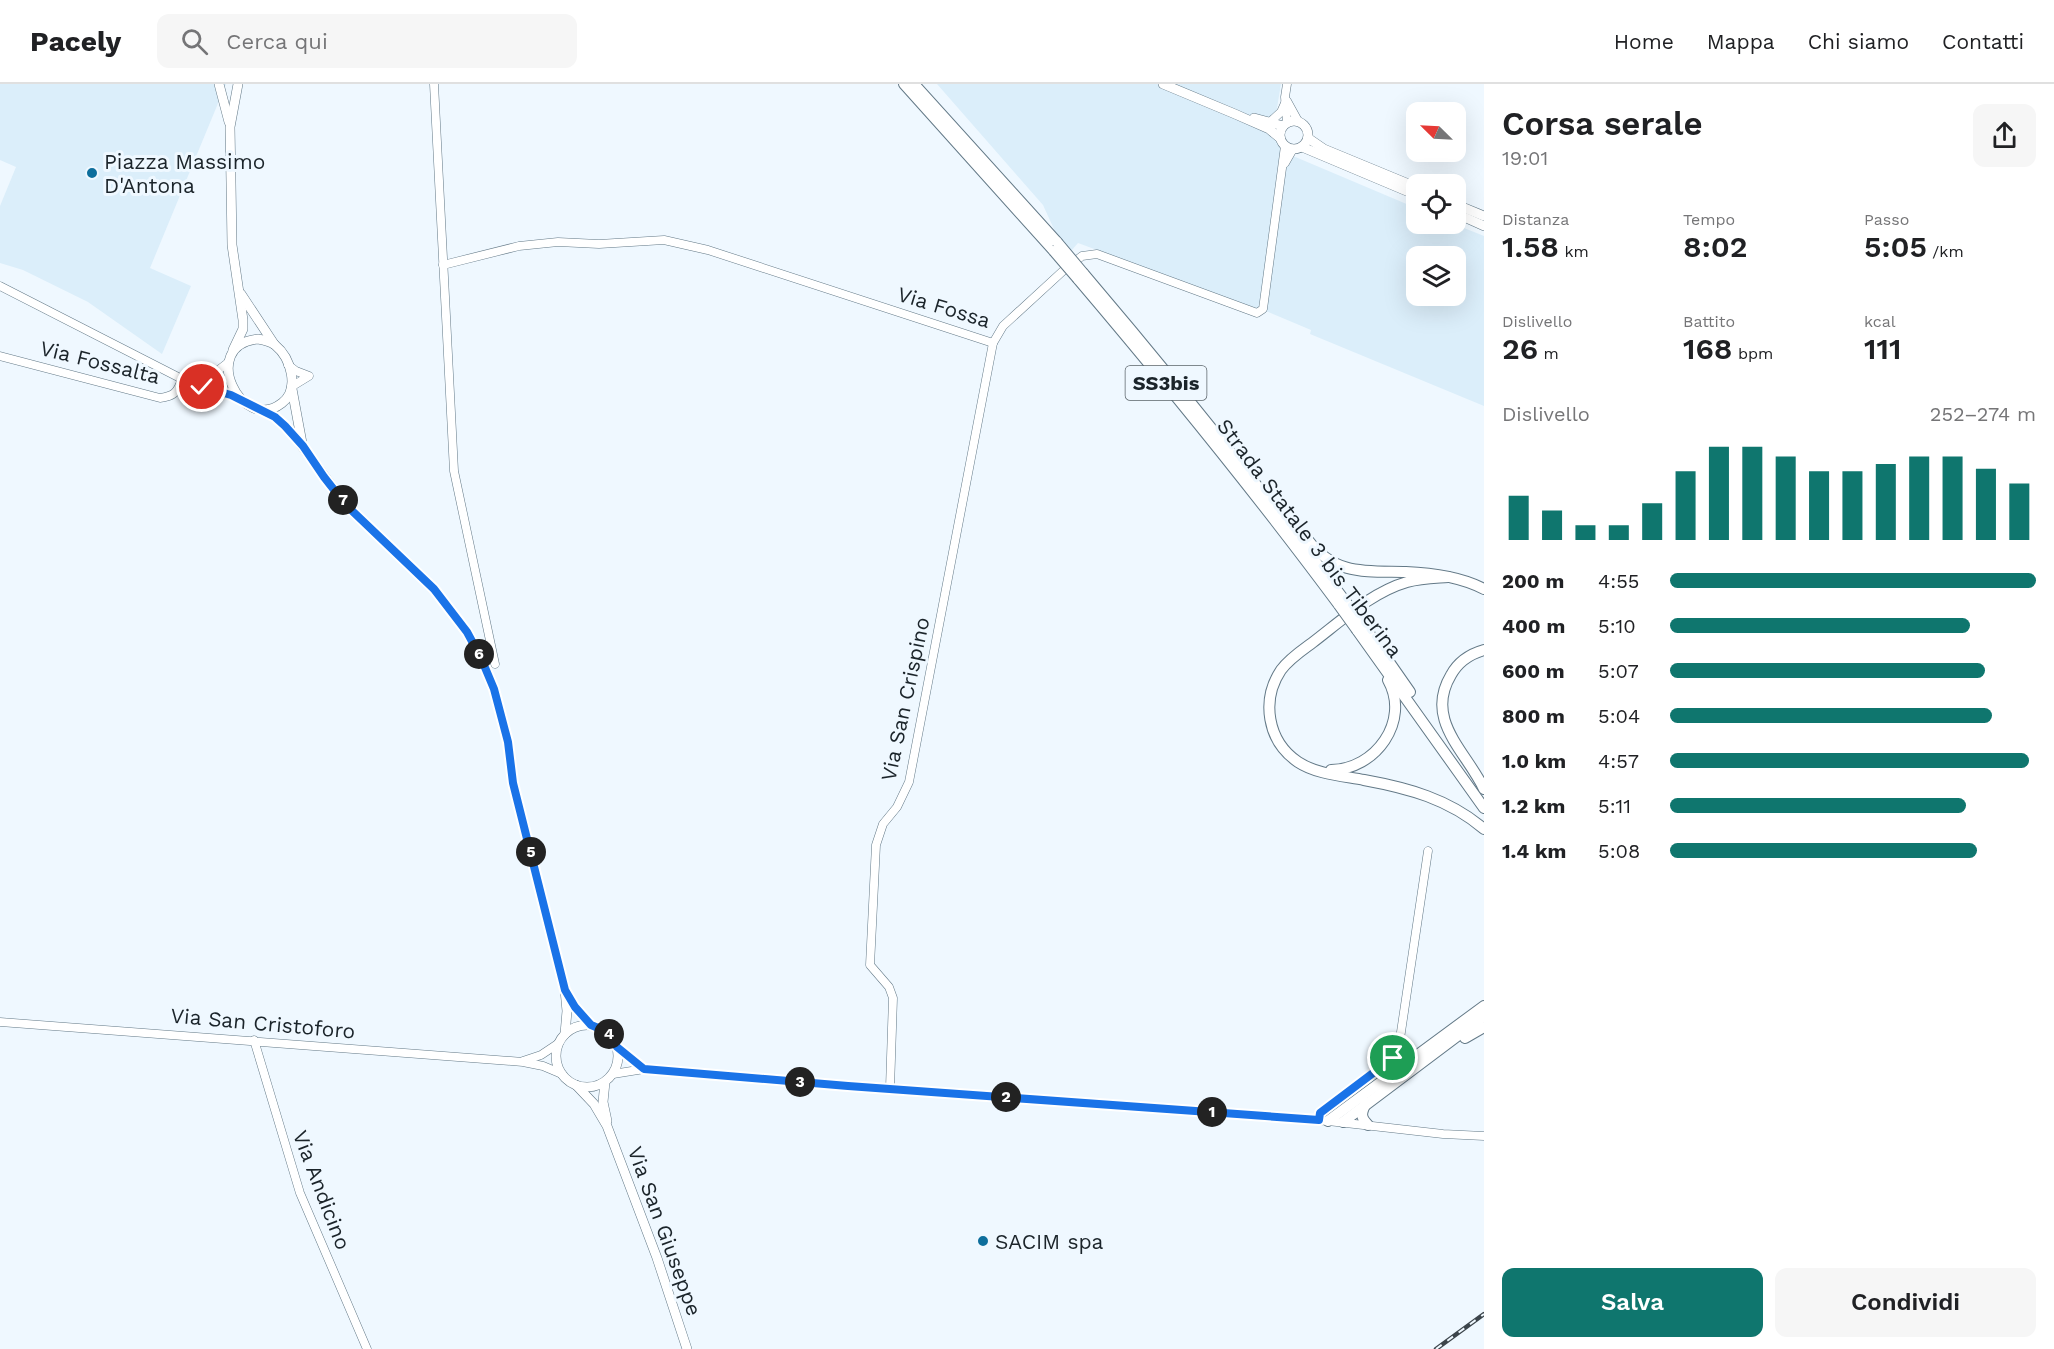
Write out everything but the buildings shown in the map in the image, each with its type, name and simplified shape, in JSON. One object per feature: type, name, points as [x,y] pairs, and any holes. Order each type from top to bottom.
[{"type":"highway","name":"Strada Statale 3 bis Tiberina","points":[[904,84],[1055,246]]},
{"type":"highway","name":"Strada Statale 3 bis Tiberina","points":[[914,84],[1055,246],[1152,367],[1253,486],[1342,603],[1484,798]]},
{"type":"highway","points":[[1278,518],[1298,528],[1313,547],[1330,561],[1351,570],[1377,573],[1406,572],[1448,577],[1472,583],[1484,589]]},
{"type":"highway","points":[[1448,577],[1424,578],[1391,587],[1305,648],[1283,668],[1274,682],[1269,699],[1269,716],[1274,734],[1284,749],[1299,763],[1318,770],[1419,792],[1457,810],[1484,829]]},
{"type":"highway","name":"Strada Statale 3 bis Tiberina","points":[[1360,628],[1484,808]]},
{"type":"highway","points":[[1318,770],[1343,770],[1360,764],[1375,753],[1386,738],[1393,722],[1395,704],[1390,684],[1360,628]]},
{"type":"highway","points":[[1484,650],[1468,656],[1455,668],[1445,684],[1441,701],[1443,720],[1455,743],[1476,772],[1484,789]]},
{"type":"highway","points":[[1323,1120],[1344,1109],[1484,1006]]},
{"type":"highway","points":[[1343,1122],[1484,1016]]},
{"type":"highway","points":[[1430,1056],[1455,1046],[1484,1027]]},
{"type":"highway","points":[[1366,1103],[1362,1119],[1368,1125]]},
{"type":"main road","points":[[219,84],[230,127]]},
{"type":"main road","points":[[238,84],[230,127],[232,245],[243,329],[229,362],[231,383],[242,400],[275,417],[303,446],[346,505],[434,589],[467,632],[481,658],[494,689],[508,742],[513,783],[565,990],[566,1034]]},
{"type":"main road","points":[[1163,84],[1269,129],[1290,145],[1406,191]]},
{"type":"main road","points":[[1235,114],[1285,124],[1298,121],[1307,130],[1308,138],[1324,149],[1406,183]]},
{"type":"main road","points":[[1285,124],[1290,145]]},
{"type":"main road","points":[[1290,145],[1308,138]]},
{"type":"main road","points":[[1466,208],[1483,214]]},
{"type":"main road","points":[[1466,218],[1484,226]]},
{"type":"main road","points":[[239,291],[288,365],[303,446]]},
{"type":"main road","points":[[233,350],[244,341],[251,339],[274,344]]},
{"type":"main road","points":[[262,410],[271,409],[285,401],[291,387]]},
{"type":"main road","points":[[565,990],[575,1007],[591,1025],[608,1032],[617,1047],[618,1057],[613,1074],[605,1082],[591,1087],[576,1085],[562,1074],[556,1059],[559,1043],[566,1034],[577,1027],[591,1025]]},
{"type":"main road","name":"Via San Giuseppe","points":[[605,1082],[603,1102],[607,1126]]},
{"type":"main road","name":"Via San Giuseppe","points":[[576,1085],[594,1104],[607,1126],[657,1257],[687,1349]]},
{"type":"street","points":[[434,84],[454,471],[495,664]]},
{"type":"street","points":[[1285,124],[1287,84]]},
{"type":"street","points":[[1286,99],[1298,121]]},
{"type":"street","points":[[1270,122],[1281,112],[1286,99]]},
{"type":"street","name":"Via Fossa","points":[[443,265],[519,246],[558,242],[599,244],[664,240],[708,250],[993,343],[1003,326],[1064,270],[1082,256],[1097,254],[1257,313],[1263,309],[1280,172],[1290,145]]},
{"type":"street","points":[[0,286],[184,380],[242,400]]},
{"type":"street","name":"Via San Crispino","points":[[890,1088],[893,998],[889,987],[870,965],[876,845],[883,824],[897,807],[909,782],[993,343]]},
{"type":"street","name":"Via Fossalta","points":[[0,356],[160,398],[177,392],[184,380]]},
{"type":"street","points":[[184,380],[212,375],[229,362]]},
{"type":"street","points":[[288,365],[296,371],[313,376],[291,387]]},
{"type":"street","points":[[1323,1120],[1320,1113],[1398,1052],[1428,851]]},
{"type":"street","name":"Via San Cristoforo","points":[[0,1022],[523,1062],[543,1066],[562,1074]]},
{"type":"street","name":"Via Andicino","points":[[254,1040],[300,1193],[367,1349]]},
{"type":"street","points":[[523,1062],[541,1055],[559,1043]]},
{"type":"street","points":[[617,1047],[644,1069]]},
{"type":"street","points":[[613,1074],[644,1069],[1323,1120],[1484,1136]]},
{"type":"shaded area","points":[[0,84],[226,84],[150,268],[191,286],[162,354],[88,302],[23,270],[0,263],[0,206],[16,167],[0,160]]},
{"type":"shaded area","points":[[937,84],[1281,84],[1274,126],[1279,145],[1286,153],[1406,204],[1406,234],[1466,234],[1466,229],[1484,236],[1484,406],[1310,334],[1311,330],[1266,311],[1078,243],[1071,251],[1058,238],[1043,205]]},
{"type":"railway","points":[[1436,1349],[1484,1314]]},
{"type":"place","name":"Piazza Massimo D'Antona","points":[[92,173]]},
{"type":"place","name":"SACIM spa","points":[[983,1241]]},
{"type":"route","points":[[202,387],[242,400],[275,417],[285,426],[303,446],[346,505],[434,589],[467,632],[494,689],[508,742],[513,783],[565,990],[575,1007],[591,1025],[608,1032],[617,1047],[644,1069],[1319,1120],[1320,1113],[1393,1058]]}]
